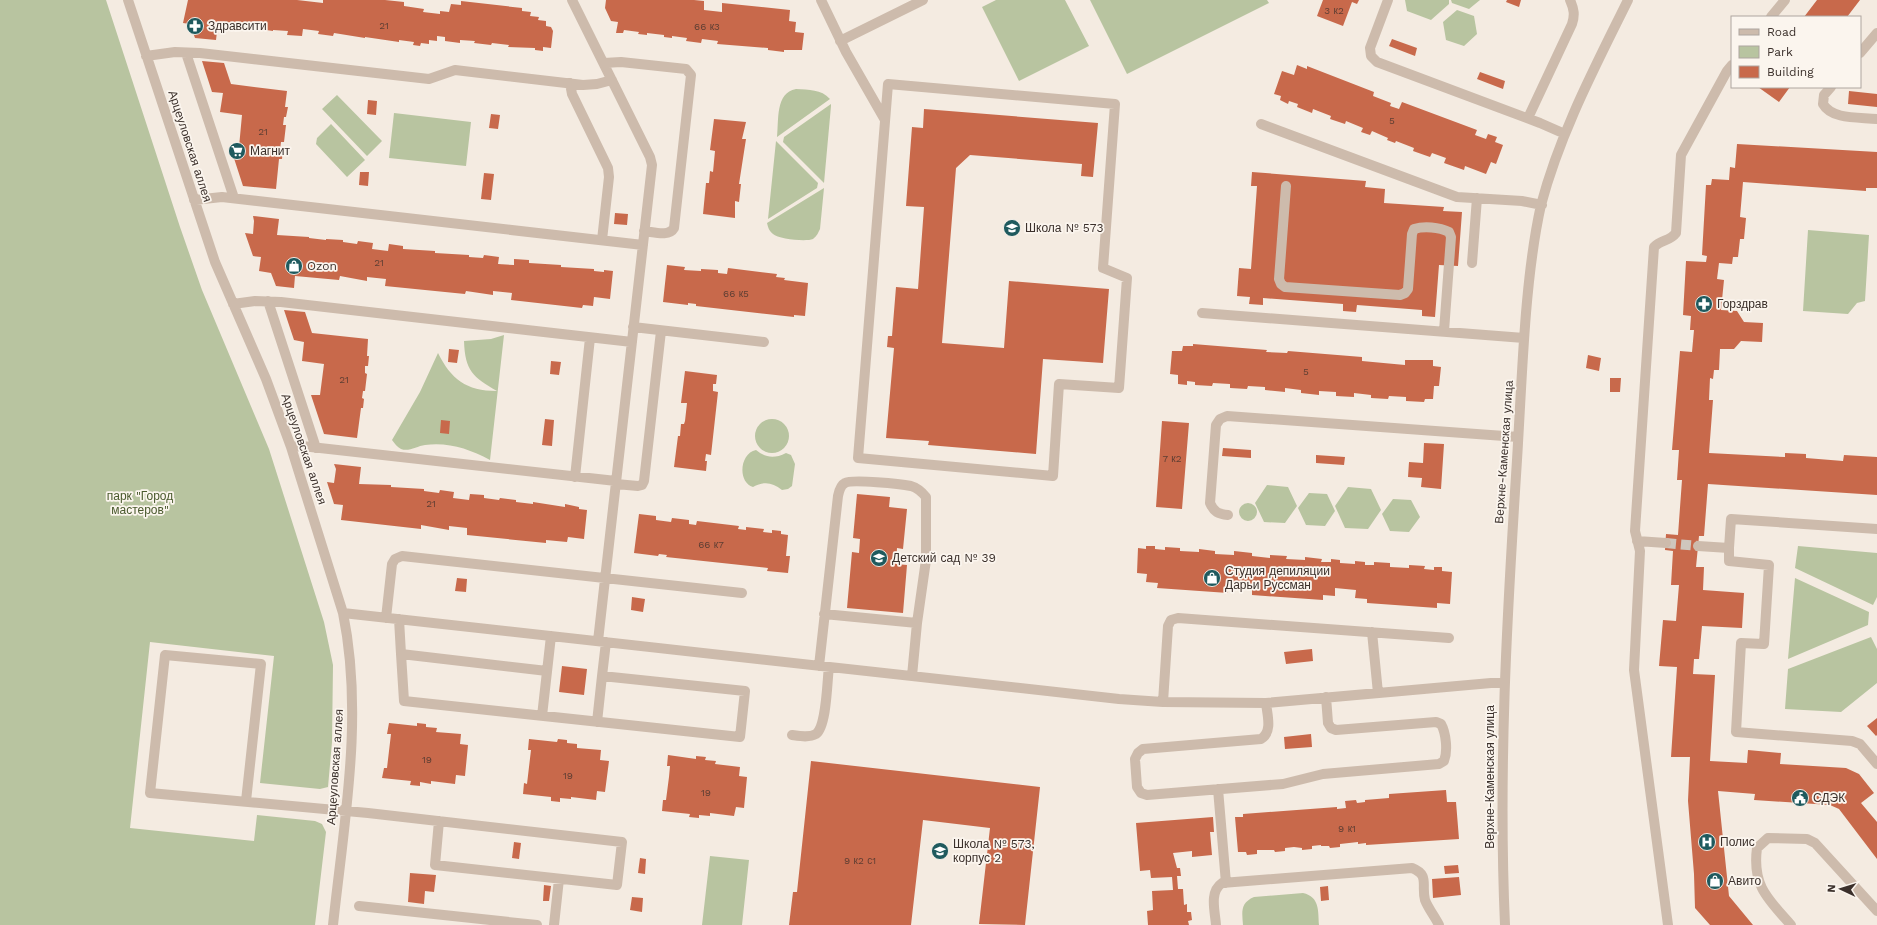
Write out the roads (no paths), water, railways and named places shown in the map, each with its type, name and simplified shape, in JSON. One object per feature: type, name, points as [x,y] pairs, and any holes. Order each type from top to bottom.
[{"type":"street","name":"Арцеуловская аллея","points":[[128,0],[215,262],[266,379],[291,447],[343,613],[348,637],[353,684],[353,732],[333,925]]},
{"type":"street","points":[[572,0],[650,157],[652,165],[605,578],[602,676],[597,722]]},
{"type":"street","points":[[820,0],[840,41],[885,120],[858,458],[1053,476],[1060,384],[1119,388],[1127,278],[1103,268],[1115,104],[888,84],[885,120]]},
{"type":"street","points":[[840,41],[923,0]]},
{"type":"street","points":[[1388,0],[1370,48],[1371,56],[1377,62],[1528,118],[1565,134]]},
{"type":"street","points":[[1528,118],[1575,16],[1574,7],[1570,0]]},
{"type":"street","name":"Верхне-Каменская улица","points":[[1505,925],[1502,770],[1504,683],[1524,338],[1533,243],[1542,205],[1565,134],[1628,0]]},
{"type":"street","points":[[1772,16],[1785,0]]},
{"type":"street","points":[[1861,52],[1877,33]]},
{"type":"street","points":[[146,56],[186,52],[429,79],[455,70],[570,83],[597,84],[612,80]]},
{"type":"street","points":[[186,52],[234,198]]},
{"type":"street","points":[[604,64],[621,62],[686,69],[691,75],[674,228],[672,232],[668,234],[644,231]]},
{"type":"street","points":[[1668,925],[1634,670],[1640,551],[1635,531],[1654,247],[1659,242],[1672,238],[1676,233],[1681,155],[1731,66]]},
{"type":"street","points":[[570,83],[572,94],[608,168],[609,177],[602,240]]},
{"type":"street","points":[[1830,88],[1824,95],[1823,104],[1827,111],[1835,115],[1877,119]]},
{"type":"street","points":[[1261,124],[1457,197],[1522,201],[1542,205]]},
{"type":"street","points":[[1286,186],[1279,279],[1281,284],[1286,286],[1400,295],[1405,293],[1408,289],[1412,234],[1414,229],[1420,227],[1444,229],[1449,232],[1451,237],[1444,332]]},
{"type":"street","points":[[194,200],[208,197],[234,198],[643,245]]},
{"type":"street","points":[[1472,263],[1477,198]]},
{"type":"street","points":[[268,301],[316,448]]},
{"type":"street","points":[[233,304],[268,301],[632,342]]},
{"type":"street","points":[[1202,313],[1524,338]]},
{"type":"street","points":[[634,328],[764,342]]},
{"type":"street","points":[[291,447],[316,448],[575,477],[638,486],[642,485],[644,481],[661,330]]},
{"type":"street","points":[[575,477],[590,338]]},
{"type":"street","points":[[1228,515],[1220,514],[1214,510],[1210,503],[1216,425],[1220,419],[1227,416],[1518,437]]},
{"type":"street","points":[[792,735],[806,737],[817,733],[823,723],[824,614],[838,496],[841,486],[846,482],[856,480],[912,486],[921,491],[926,497],[926,560],[912,676]]},
{"type":"street","points":[[1877,529],[1731,519],[1729,548],[1729,562],[1769,565],[1764,644],[1742,643],[1736,732],[1852,741],[1860,744],[1877,764]]},
{"type":"street","points":[[1637,541],[1666,543]]},
{"type":"street","points":[[1698,546],[1729,548]]},
{"type":"street","points":[[386,618],[392,564],[395,559],[402,556],[742,593]]},
{"type":"street","points":[[343,613],[1070,694],[1163,702],[1266,703],[1492,682],[1504,683]]},
{"type":"street","points":[[824,614],[918,623]]},
{"type":"street","points":[[1163,702],[1168,626],[1171,620],[1178,618],[1449,638]]},
{"type":"street","points":[[399,619],[404,701],[740,737],[745,691],[602,676]]},
{"type":"street","points":[[1372,632],[1378,693]]},
{"type":"street","points":[[542,716],[551,636]]},
{"type":"street","points":[[401,654],[547,671]]},
{"type":"street","points":[[246,801],[261,664],[165,655],[150,793],[346,810],[622,842],[617,885],[435,865],[439,821]]},
{"type":"street","points":[[1266,703],[1268,731],[1266,736],[1261,739],[1143,749],[1138,753],[1135,759],[1137,787],[1141,793],[1147,795],[1283,784],[1323,774],[1439,764],[1444,761],[1446,749],[1444,729],[1441,724],[1436,722],[1336,730],[1331,728],[1328,723],[1326,697]]},
{"type":"street","points":[[1218,789],[1226,883]]},
{"type":"street","points":[[1791,925],[1764,894],[1759,884],[1756,857],[1757,848],[1768,838],[1807,839],[1815,843],[1877,911]]},
{"type":"street","points":[[1216,925],[1214,894],[1216,887],[1226,883],[1412,868],[1419,871],[1424,878],[1425,900],[1439,925]]},
{"type":"street","points":[[554,925],[559,879]]},
{"type":"street","points":[[359,906],[509,924],[537,925]]},
{"type":"tunnel","points":[[1666,543],[1698,546]]},
{"type":"place","name":"Здравсити","points":[[195,26]]},
{"type":"place","name":"Магнит","points":[[237,151]]},
{"type":"place","name":"Школа № 573","points":[[1012,228]]},
{"type":"place","name":"Ozon","points":[[294,266]]},
{"type":"place","name":"Горздрав","points":[[1704,304]]},
{"type":"place","name":"Детский сад № 39","points":[[879,558]]},
{"type":"place","name":"Студия депиляции Дарьи Руссман","points":[[1212,578]]},
{"type":"place","name":"СДЭК","points":[[1800,798]]},
{"type":"place","name":"Полис","points":[[1707,842]]},
{"type":"place","name":"Школа № 573, корпус 2","points":[[940,851]]},
{"type":"place","name":"Авито","points":[[1715,881]]},
{"type":"park label","name":"парк \"Город мастеров\"","points":[[140,503]]}]
